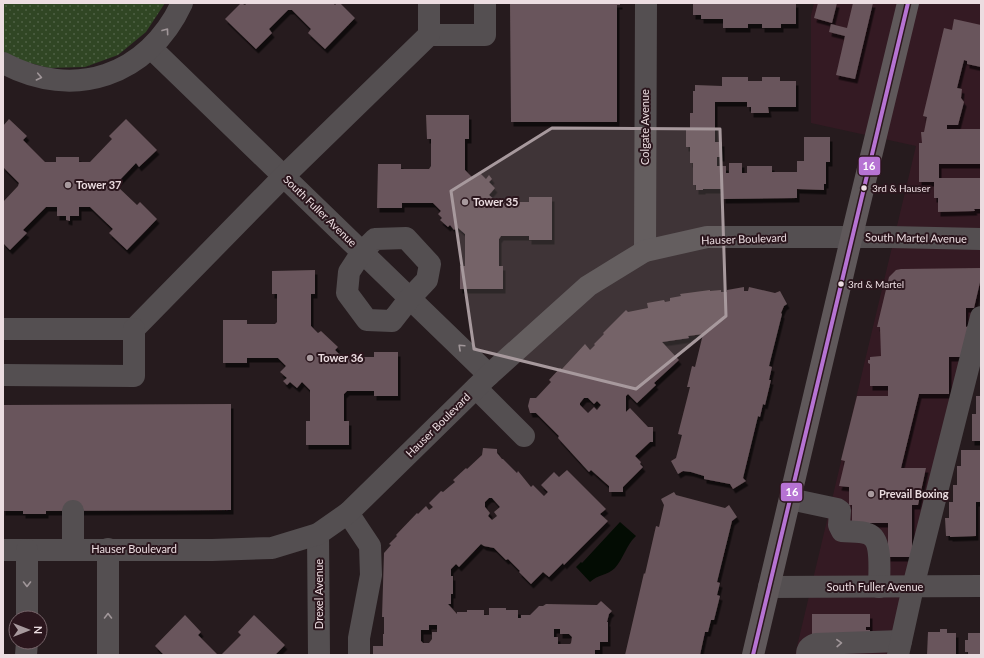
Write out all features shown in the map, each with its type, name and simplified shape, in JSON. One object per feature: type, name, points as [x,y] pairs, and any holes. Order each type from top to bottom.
[{"type":"main road","points":[[753,655],[850,237],[908,3]]},
{"type":"street","points":[[3,63],[32,76],[53,80],[74,81],[95,78],[115,71],[134,61],[151,48],[165,34],[182,3]]},
{"type":"street","points":[[429,3],[429,35]]},
{"type":"street","points":[[3,375],[134,376],[134,329],[284,176],[429,35],[485,35],[485,3]]},
{"type":"street","name":"Colgate Avenue","points":[[645,251],[646,3]]},
{"type":"street","name":"South Fuller Avenue","points":[[151,48],[410,298],[482,381],[524,436]]},
{"type":"street","name":"Hauser Boulevard","points":[[3,550],[212,550],[272,548],[318,534],[348,513],[482,381],[588,286],[645,251],[707,237],[850,237]]},
{"type":"street","name":"South Martel Avenue","points":[[850,237],[981,239]]},
{"type":"street","points":[[406,238],[430,264],[427,280],[410,298],[392,321],[367,320],[347,294],[349,272],[362,252],[375,239],[406,238]]},
{"type":"street","points":[[807,655],[810,646],[816,644],[900,648],[981,317]]},
{"type":"street","points":[[3,329],[134,329]]},
{"type":"street","points":[[790,499],[837,509],[840,511],[839,525],[842,531],[868,534],[874,538],[878,546],[879,587]]},
{"type":"street","points":[[73,511],[73,550]]},
{"type":"street","points":[[348,513],[370,546],[371,575],[359,638],[359,655]]},
{"type":"street","name":"Drexel Avenue","points":[[318,534],[319,655]]},
{"type":"street","points":[[108,549],[108,655]]},
{"type":"street","points":[[27,550],[27,610]]},
{"type":"street","name":"South Fuller Avenue","points":[[769,587],[981,586]]},
{"type":"highlighted area","points":[[552,128],[720,129],[726,316],[636,389],[474,349],[451,191]]},
{"type":"shaded area","points":[[814,3],[981,3],[981,291],[898,655],[795,655],[916,146],[811,123],[811,15]]},
{"type":"shaded area","points":[[620,522],[636,536],[615,568],[590,582],[576,567],[581,562],[582,563]]},
{"type":"green space","points":[[3,3],[165,3],[146,32],[118,55],[85,67],[49,68],[15,59],[3,51]]},
{"type":"building","points":[[241,3],[245,5],[247,3],[333,3],[335,5],[340,3],[355,18],[325,49],[308,33],[311,29],[292,10],[288,10],[269,29],[272,33],[256,49],[225,19]]},
{"type":"building","points":[[510,3],[620,3],[620,5],[617,5],[617,122],[511,122]]},
{"type":"building","points":[[693,3],[796,3],[796,24],[781,24],[781,28],[762,28],[762,24],[748,24],[748,28],[723,28],[723,19],[701,19],[701,15],[693,15]]},
{"type":"building","points":[[818,3],[837,3],[832,23],[814,18]]},
{"type":"building","points":[[853,3],[873,3],[855,79],[836,75],[845,36],[829,32],[831,24],[847,28]]},
{"type":"building","points":[[954,19],[981,25],[981,67],[967,64],[967,61],[964,60],[957,88],[962,89],[961,98],[964,102],[958,125],[947,125],[947,129],[981,129],[981,164],[939,164],[939,178],[981,178],[981,209],[974,209],[975,211],[938,212],[938,198],[934,198],[934,182],[919,182],[919,143],[922,143],[921,132],[924,132],[927,117],[923,116],[944,28],[952,30]]},
{"type":"building","points":[[722,77],[748,77],[748,81],[762,81],[762,77],[780,77],[780,81],[796,81],[796,107],[768,107],[769,113],[751,113],[751,107],[747,107],[747,102],[715,102],[715,142],[722,142],[722,157],[717,157],[717,166],[726,166],[726,173],[729,173],[729,163],[742,163],[742,173],[747,173],[747,166],[772,166],[772,172],[797,172],[797,161],[804,161],[804,137],[830,137],[830,162],[826,162],[826,184],[824,184],[824,190],[797,189],[797,198],[723,199],[723,189],[696,190],[696,185],[693,185],[693,163],[690,163],[690,147],[686,147],[686,129],[690,129],[690,113],[693,113],[693,91],[695,91],[695,85],[722,86]]},
{"type":"building","name":"Tower 35","points":[[426,115],[469,115],[469,139],[465,139],[465,170],[473,178],[479,172],[486,179],[489,175],[492,179],[489,182],[495,188],[489,195],[497,202],[529,202],[529,197],[552,197],[552,240],[529,240],[529,236],[501,236],[499,239],[499,266],[503,266],[503,289],[460,289],[460,266],[465,266],[465,234],[457,227],[454,230],[450,225],[448,227],[440,220],[442,218],[438,214],[441,211],[433,203],[402,203],[402,208],[377,208],[378,164],[401,164],[401,169],[429,169],[431,166],[431,139],[427,139]]},
{"type":"building","name":"Tower 37","points":[[9,119],[27,136],[23,140],[45,162],[56,162],[56,157],[79,157],[79,162],[90,162],[112,139],[109,136],[126,119],[157,150],[139,167],[136,163],[117,183],[117,186],[137,205],[140,202],[157,219],[127,250],[109,233],[113,229],[90,207],[79,207],[79,216],[70,216],[70,221],[66,220],[66,216],[57,216],[57,207],[46,207],[23,230],[27,233],[10,250],[3,243],[3,202],[19,183],[3,167],[3,126]]},
{"type":"building","points":[[981,268],[981,278],[974,308],[966,308],[966,327],[970,326],[962,357],[949,357],[949,394],[919,394],[901,468],[926,468],[918,505],[912,505],[912,557],[888,557],[888,523],[852,523],[852,505],[849,505],[849,487],[839,486],[845,461],[841,460],[857,396],[888,396],[888,386],[870,386],[870,364],[868,363],[868,360],[870,360],[870,357],[881,356],[880,327],[877,327],[889,277],[896,270],[901,269]]},
{"type":"building","name":"Tower 36","points":[[315,270],[315,294],[311,294],[311,326],[318,333],[321,331],[338,347],[335,350],[342,357],[374,357],[374,352],[398,352],[398,396],[374,396],[374,391],[347,391],[344,394],[344,421],[349,421],[349,445],[306,445],[306,421],[310,421],[310,390],[302,382],[297,388],[290,382],[287,385],[283,381],[287,378],[280,372],[286,366],[278,358],[247,358],[247,363],[223,363],[223,320],[247,320],[247,324],[275,324],[277,322],[277,294],[272,294],[272,271]]},
{"type":"building","points":[[744,287],[744,291],[748,291],[749,287],[775,293],[780,291],[787,304],[784,306],[781,313],[769,366],[772,367],[769,380],[771,380],[765,405],[763,404],[760,417],[758,416],[743,478],[746,481],[733,489],[730,484],[704,479],[704,476],[691,472],[683,471],[678,474],[671,461],[676,458],[682,435],[678,434],[690,387],[687,387],[692,366],[695,367],[703,334],[688,336],[689,338],[662,342],[679,360],[654,383],[656,385],[637,403],[628,394],[626,396],[626,412],[630,408],[648,427],[653,427],[653,442],[650,442],[635,456],[641,462],[640,464],[643,467],[623,487],[623,492],[609,492],[609,486],[591,470],[589,472],[558,438],[559,436],[536,413],[530,413],[528,406],[530,398],[536,398],[551,382],[549,380],[560,368],[562,369],[585,344],[590,350],[604,334],[603,333],[626,310],[628,312],[648,308],[647,303],[664,300],[665,302],[670,301],[670,298],[681,296],[680,294],[710,290],[721,290],[721,292],[727,292],[727,290]],"holes":[[[584,398],[588,398],[594,404],[597,401],[601,405],[597,410],[594,407],[588,413],[580,405]]]},
{"type":"building","points":[[976,396],[981,396],[981,441],[972,441],[972,414],[976,414]]},
{"type":"building","points":[[231,404],[231,510],[46,511],[46,514],[23,514],[23,511],[3,511],[3,405]]},
{"type":"building","points":[[483,448],[497,449],[497,453],[502,459],[517,473],[518,471],[531,487],[533,485],[544,496],[548,492],[541,485],[554,472],[559,477],[567,470],[606,509],[600,514],[608,521],[564,565],[563,563],[549,577],[543,572],[531,584],[508,559],[506,560],[494,548],[481,544],[459,567],[456,564],[451,569],[451,576],[453,576],[453,594],[451,594],[451,604],[448,604],[457,614],[457,612],[467,612],[467,610],[484,610],[484,615],[489,615],[489,608],[506,608],[506,610],[518,610],[518,618],[521,618],[521,615],[530,615],[539,606],[546,604],[597,605],[601,601],[612,611],[609,614],[607,622],[608,642],[600,642],[600,650],[595,650],[595,655],[373,655],[373,646],[383,646],[384,617],[382,617],[384,553],[391,545],[389,544],[397,536],[396,535],[417,513],[418,514],[426,506],[429,510],[433,507],[429,503],[441,491],[443,492],[455,482],[453,480],[482,455]],"holes":[[[489,498],[492,498],[500,507],[494,512],[497,516],[492,520],[488,516],[490,513],[485,507],[485,502]],[[429,625],[437,625],[437,632],[432,632],[432,639],[429,643],[423,643],[421,641],[421,630],[429,630]],[[554,629],[560,629],[560,634],[569,634],[572,637],[571,643],[558,644],[558,637],[554,637]]]},
{"type":"building","points":[[961,450],[981,450],[981,493],[980,502],[976,502],[976,536],[950,537],[946,536],[945,518],[949,518],[949,502],[953,502],[953,485],[957,485],[957,466],[961,466]]},
{"type":"building","points":[[674,492],[676,495],[725,508],[729,505],[737,517],[732,521],[717,582],[720,583],[717,595],[720,596],[714,620],[711,620],[708,632],[705,632],[700,655],[625,655],[656,526],[659,527],[664,505],[661,499]]},
{"type":"building","points":[[812,614],[870,614],[870,627],[866,627],[866,630],[870,630],[870,638],[812,638]]},
{"type":"building","points":[[185,615],[201,632],[198,635],[218,655],[164,655],[155,646]]},
{"type":"building","points":[[254,615],[285,645],[275,655],[221,655],[241,635],[238,632]]},
{"type":"building","points":[[940,629],[947,629],[947,633],[956,633],[956,655],[927,655],[928,632],[940,632]]},
{"type":"building","points":[[968,633],[981,633],[981,655],[968,655],[968,652],[965,652],[965,640],[968,640]]},
{"type":"transit line","name":"16","points":[[753,655],[908,3]]},
{"type":"place","name":"Tower 37","points":[[68,185]]},
{"type":"place","name":"3rd & Hauser","points":[[864,188]]},
{"type":"place","name":"Tower 35","points":[[465,202]]},
{"type":"place","name":"3rd & Martel","points":[[841,284]]},
{"type":"place","name":"Tower 36","points":[[310,358]]},
{"type":"place","name":"Prevail Boxing","points":[[871,494]]}]
